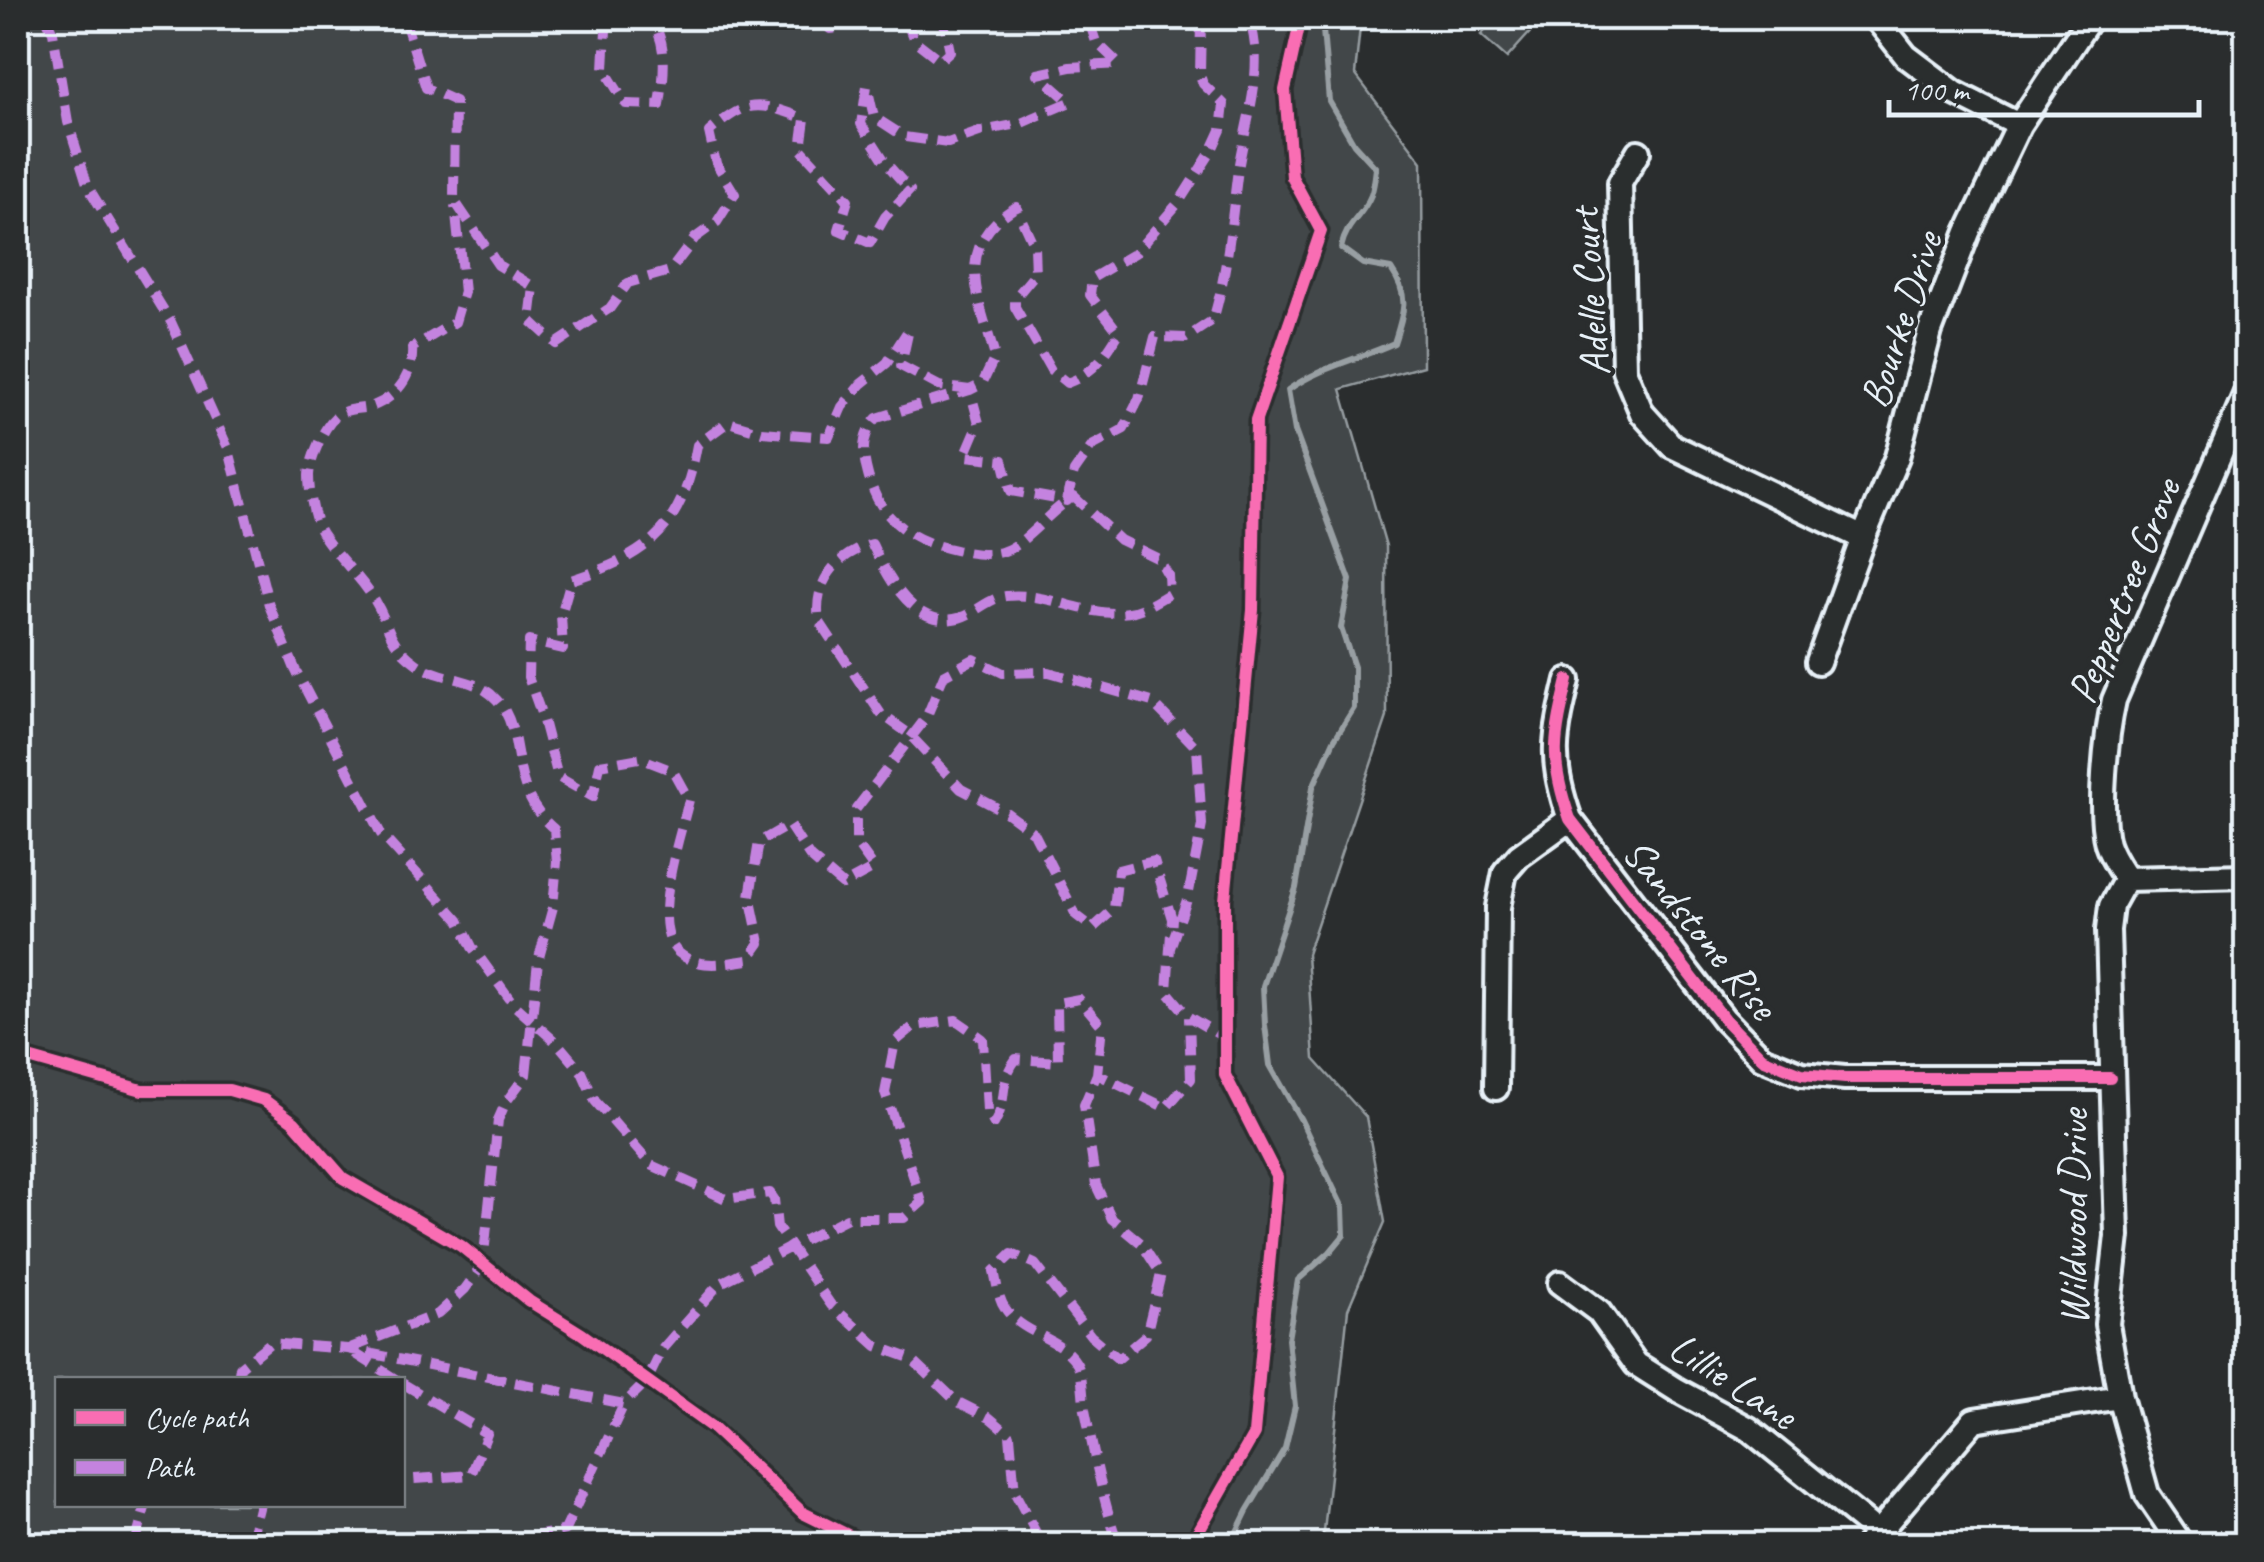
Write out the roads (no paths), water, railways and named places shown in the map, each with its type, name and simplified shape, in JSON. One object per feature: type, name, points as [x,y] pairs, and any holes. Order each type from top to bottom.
[{"type":"street","points":[[1876,18],[1906,56],[1930,75],[1955,93],[2019,125]]},
{"type":"street","name":"Bourke Drive","points":[[1818,662],[1897,457],[1930,331],[1968,232],[2019,125],[2090,18]]},
{"type":"street","name":"Adelle Court","points":[[1638,152],[1620,183],[1624,370],[1642,413],[1672,446],[1863,538]]},
{"type":"street","name":"Peppertree Grove","points":[[2126,879],[2114,862],[2105,831],[2106,740],[2114,700],[2246,393]]},
{"type":"street","name":"Sandstone Rise","points":[[1568,680],[1555,733],[1556,779],[1570,818],[1724,1018],[1762,1058],[1802,1074],[1845,1078],[2110,1078]]},
{"type":"street","points":[[1496,1088],[1498,907],[1505,872],[1519,856],[1570,818]]},
{"type":"street","points":[[2126,879],[2246,876]]},
{"type":"street","name":"Wildwood Drive","points":[[2126,879],[2111,906],[2108,930],[2117,1236],[2108,1324],[2120,1397],[2147,1494],[2182,1544]]},
{"type":"street","name":"Lillie Lane","points":[[1560,1283],[1599,1312],[1636,1364],[1749,1429],[1872,1538]]},
{"type":"street","points":[[1872,1538],[1974,1420],[2120,1397]]},
{"type":"waterway","points":[[1231,1544],[1285,1448],[1295,1406],[1288,1339],[1298,1280],[1344,1235],[1343,1208],[1270,1065],[1265,1025],[1263,986],[1296,888],[1313,787],[1334,740],[1354,708],[1354,667],[1341,628],[1350,580],[1295,431],[1288,390],[1326,369],[1394,343],[1403,304],[1401,288],[1391,269],[1363,264],[1341,248],[1371,195],[1376,168],[1354,144],[1329,101],[1322,18]]}]
